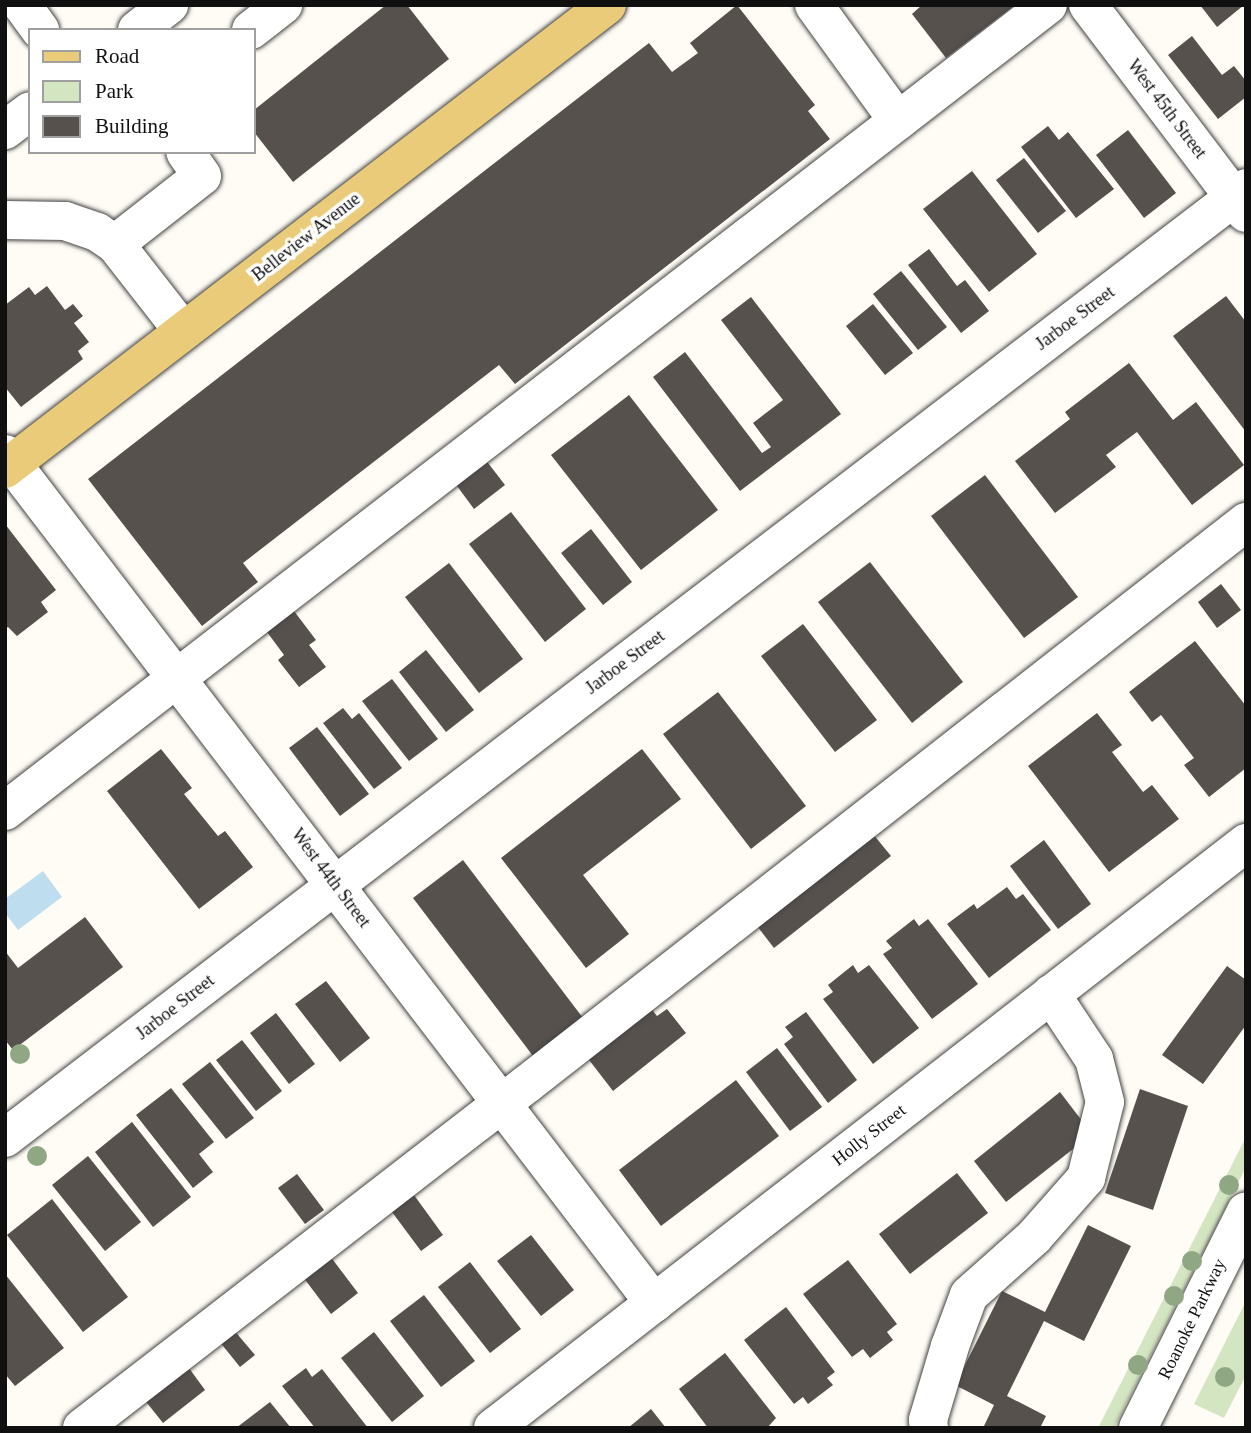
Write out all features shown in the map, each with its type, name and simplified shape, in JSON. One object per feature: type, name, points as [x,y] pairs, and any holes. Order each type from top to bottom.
[{"type":"main road","name":"Belleview Avenue","points":[[8,462],[607,5]]},
{"type":"street","points":[[22,5],[39,28]]},
{"type":"street","points":[[140,28],[169,5]]},
{"type":"street","points":[[254,28],[283,5]]},
{"type":"street","points":[[814,5],[898,121]]},
{"type":"street","points":[[5,811],[1048,5]]},
{"type":"street","name":"West 45th Street","points":[[1088,5],[1242,200]]},
{"type":"street","points":[[5,130],[28,113]]},
{"type":"street","points":[[115,244],[202,176],[186,154]]},
{"type":"street","name":"Jarboe Street","points":[[5,1138],[336,884],[1242,200]]},
{"type":"street","points":[[5,220],[65,221],[97,232],[115,244],[183,331]]},
{"type":"street","name":"West 44th Street","points":[[8,462],[179,677],[654,1303]]},
{"type":"street","points":[[82,1428],[503,1103],[1246,522]]},
{"type":"street","name":"Holly Street","points":[[493,1428],[1246,843]]},
{"type":"street","points":[[929,1428],[928,1420],[950,1346],[969,1295],[1034,1237],[1086,1178],[1105,1102],[1094,1059],[1051,994]]},
{"type":"street","name":"Roanoke Parkway","points":[[1138,1428],[1246,1211]]},
{"type":"green space","points":[[1246,1137],[1246,1167],[1114,1428],[1098,1428]]},
{"type":"green space","points":[[1246,1301],[1246,1375],[1224,1418],[1194,1404]]},
{"type":"water","points":[[43,871],[62,897],[18,930],[5,913],[5,899]]},
{"type":"building","points":[[386,5],[407,5],[449,59],[293,182],[256,135],[256,108]]},
{"type":"building","points":[[737,5],[815,105],[808,111],[830,139],[515,384],[499,365],[243,563],[258,582],[202,626],[88,479],[649,43],[672,72],[698,53],[690,43]]},
{"type":"building","points":[[922,5],[1015,5],[946,58],[912,14]]},
{"type":"building","points":[[1200,5],[1244,5],[1217,27]]},
{"type":"building","points":[[1192,36],[1222,75],[1234,66],[1246,81],[1246,97],[1218,119],[1168,55]]},
{"type":"building","points":[[1048,126],[1059,140],[1068,132],[1114,189],[1076,218],[1021,147]]},
{"type":"building","points":[[1128,130],[1176,193],[1144,218],[1096,155]]},
{"type":"building","points":[[1024,158],[1066,211],[1038,233],[996,180]]},
{"type":"building","points":[[972,171],[1037,254],[989,292],[923,209]]},
{"type":"building","points":[[929,249],[957,286],[965,280],[989,311],[961,333],[908,265]]},
{"type":"building","points":[[901,271],[947,327],[918,350],[873,294]]},
{"type":"building","points":[[47,286],[65,310],[73,304],[83,316],[74,323],[89,342],[78,351],[83,359],[21,407],[5,387],[5,305],[29,287],[35,295]]},
{"type":"building","points":[[1226,296],[1246,322],[1246,432],[1173,336]]},
{"type":"building","points":[[751,297],[841,414],[740,491],[653,377],[685,352],[762,453],[771,447],[753,423],[783,400],[721,320]]},
{"type":"building","points":[[873,304],[913,353],[885,375],[846,326]]},
{"type":"building","points":[[1129,363],[1173,420],[1196,402],[1244,465],[1192,505],[1137,432],[1106,455],[1116,467],[1055,513],[1015,461],[1070,419],[1065,412]]},
{"type":"building","points":[[629,395],[718,510],[641,570],[551,455]]},
{"type":"building","points":[[485,459],[505,485],[474,509],[454,482]]},
{"type":"building","points":[[985,475],[1078,597],[1024,638],[931,516]]},
{"type":"building","points":[[511,512],[586,609],[545,642],[469,544]]},
{"type":"building","points":[[5,524],[56,590],[41,602],[48,612],[17,636],[8,627],[5,629]]},
{"type":"building","points":[[591,529],[632,582],[603,605],[561,553]]},
{"type":"building","points":[[870,562],[963,682],[912,723],[818,602]]},
{"type":"building","points":[[449,563],[523,659],[479,693],[405,597]]},
{"type":"building","points":[[1221,584],[1241,610],[1217,628],[1198,602]]},
{"type":"building","points":[[294,611],[316,640],[309,645],[326,667],[299,687],[278,660],[284,655],[267,632]]},
{"type":"building","points":[[803,624],[877,720],[835,752],[761,656]]},
{"type":"building","points":[[1195,641],[1246,706],[1246,768],[1209,797],[1184,765],[1194,758],[1161,715],[1152,722],[1129,692]]},
{"type":"building","points":[[426,650],[474,710],[446,732],[399,672]]},
{"type":"building","points":[[392,679],[438,739],[409,761],[362,701]]},
{"type":"building","points":[[718,692],[806,806],[751,849],[663,734]]},
{"type":"building","points":[[343,708],[352,719],[359,713],[402,768],[374,789],[323,723]]},
{"type":"building","points":[[1097,713],[1122,745],[1112,752],[1143,792],[1152,785],[1179,819],[1109,872],[1028,766]]},
{"type":"building","points":[[317,727],[369,794],[340,816],[289,748]]},
{"type":"building","points":[[161,749],[192,788],[184,794],[218,836],[225,831],[253,867],[199,909],[107,791]]},
{"type":"building","points":[[642,749],[681,799],[583,875],[629,934],[586,968],[501,858]]},
{"type":"building","points":[[873,834],[891,856],[774,948],[757,926]]},
{"type":"building","points":[[1044,840],[1091,904],[1058,929],[1010,866]]},
{"type":"building","points":[[463,860],[583,1018],[533,1056],[413,898]]},
{"type":"building","points":[[1007,887],[1016,899],[1023,894],[1051,930],[989,978],[947,924],[974,904],[977,909]]},
{"type":"building","points":[[85,917],[123,967],[13,1050],[5,1040],[5,951],[18,968]]},
{"type":"building","points":[[914,919],[919,926],[928,919],[978,984],[932,1019],[883,954],[892,948],[886,941]]},
{"type":"building","points":[[853,965],[858,973],[869,965],[919,1028],[873,1064],[823,999],[833,992],[828,985]]},
{"type":"building","points":[[1227,966],[1246,980],[1246,1025],[1203,1084],[1162,1055]]},
{"type":"building","points":[[326,981],[370,1038],[340,1062],[295,1004]]},
{"type":"building","points":[[649,1006],[657,1016],[667,1009],[686,1033],[613,1091],[586,1056]]},
{"type":"building","points":[[806,1012],[857,1080],[828,1103],[784,1044],[793,1037],[785,1027]]},
{"type":"building","points":[[276,1013],[315,1064],[289,1084],[250,1033]]},
{"type":"building","points":[[242,1040],[282,1091],[256,1111],[216,1060]]},
{"type":"building","points":[[777,1048],[822,1107],[790,1131],[746,1072]]},
{"type":"building","points":[[210,1062],[254,1118],[226,1139],[182,1084]]},
{"type":"building","points":[[736,1080],[779,1136],[661,1226],[619,1170]]},
{"type":"building","points":[[171,1088],[214,1142],[199,1154],[213,1172],[193,1188],[136,1115]]},
{"type":"building","points":[[1140,1089],[1188,1106],[1153,1210],[1105,1193]]},
{"type":"building","points":[[1060,1092],[1092,1134],[1006,1202],[974,1161]]},
{"type":"building","points":[[132,1122],[191,1197],[153,1227],[95,1152]]},
{"type":"building","points":[[88,1156],[141,1222],[105,1251],[52,1185]]},
{"type":"building","points":[[957,1173],[988,1213],[910,1274],[879,1234]]},
{"type":"building","points":[[297,1174],[324,1210],[305,1224],[278,1188]]},
{"type":"building","points":[[414,1195],[443,1235],[421,1251],[392,1212]]},
{"type":"building","points":[[52,1199],[128,1297],[83,1332],[7,1235]]},
{"type":"building","points":[[1088,1225],[1131,1246],[1084,1341],[1044,1321],[1007,1396],[1046,1416],[1040,1428],[983,1428],[994,1405],[955,1385],[1002,1291],[1045,1312]]},
{"type":"building","points":[[531,1235],[574,1290],[541,1316],[497,1261]]},
{"type":"building","points":[[330,1256],[358,1293],[331,1314],[303,1277]]},
{"type":"building","points":[[848,1260],[897,1324],[887,1332],[893,1340],[870,1358],[863,1349],[852,1357],[803,1294]]},
{"type":"building","points":[[470,1262],[521,1329],[490,1353],[438,1287]]},
{"type":"building","points":[[5,1274],[64,1348],[15,1386],[5,1374]]},
{"type":"building","points":[[424,1295],[475,1361],[441,1387],[390,1321]]},
{"type":"building","points":[[786,1307],[835,1372],[827,1378],[833,1385],[808,1404],[803,1397],[794,1404],[744,1340]]},
{"type":"building","points":[[233,1329],[255,1355],[240,1367],[219,1341]]},
{"type":"building","points":[[374,1332],[424,1396],[392,1422],[341,1358]]},
{"type":"building","points":[[725,1353],[776,1418],[767,1428],[708,1428],[679,1389]]},
{"type":"building","points":[[186,1364],[205,1390],[163,1423],[143,1398]]},
{"type":"building","points":[[306,1368],[312,1377],[322,1369],[368,1428],[315,1428],[282,1386]]},
{"type":"building","points":[[270,1402],[291,1428],[236,1428]]},
{"type":"building","points":[[651,1409],[666,1428],[628,1428]]}]
